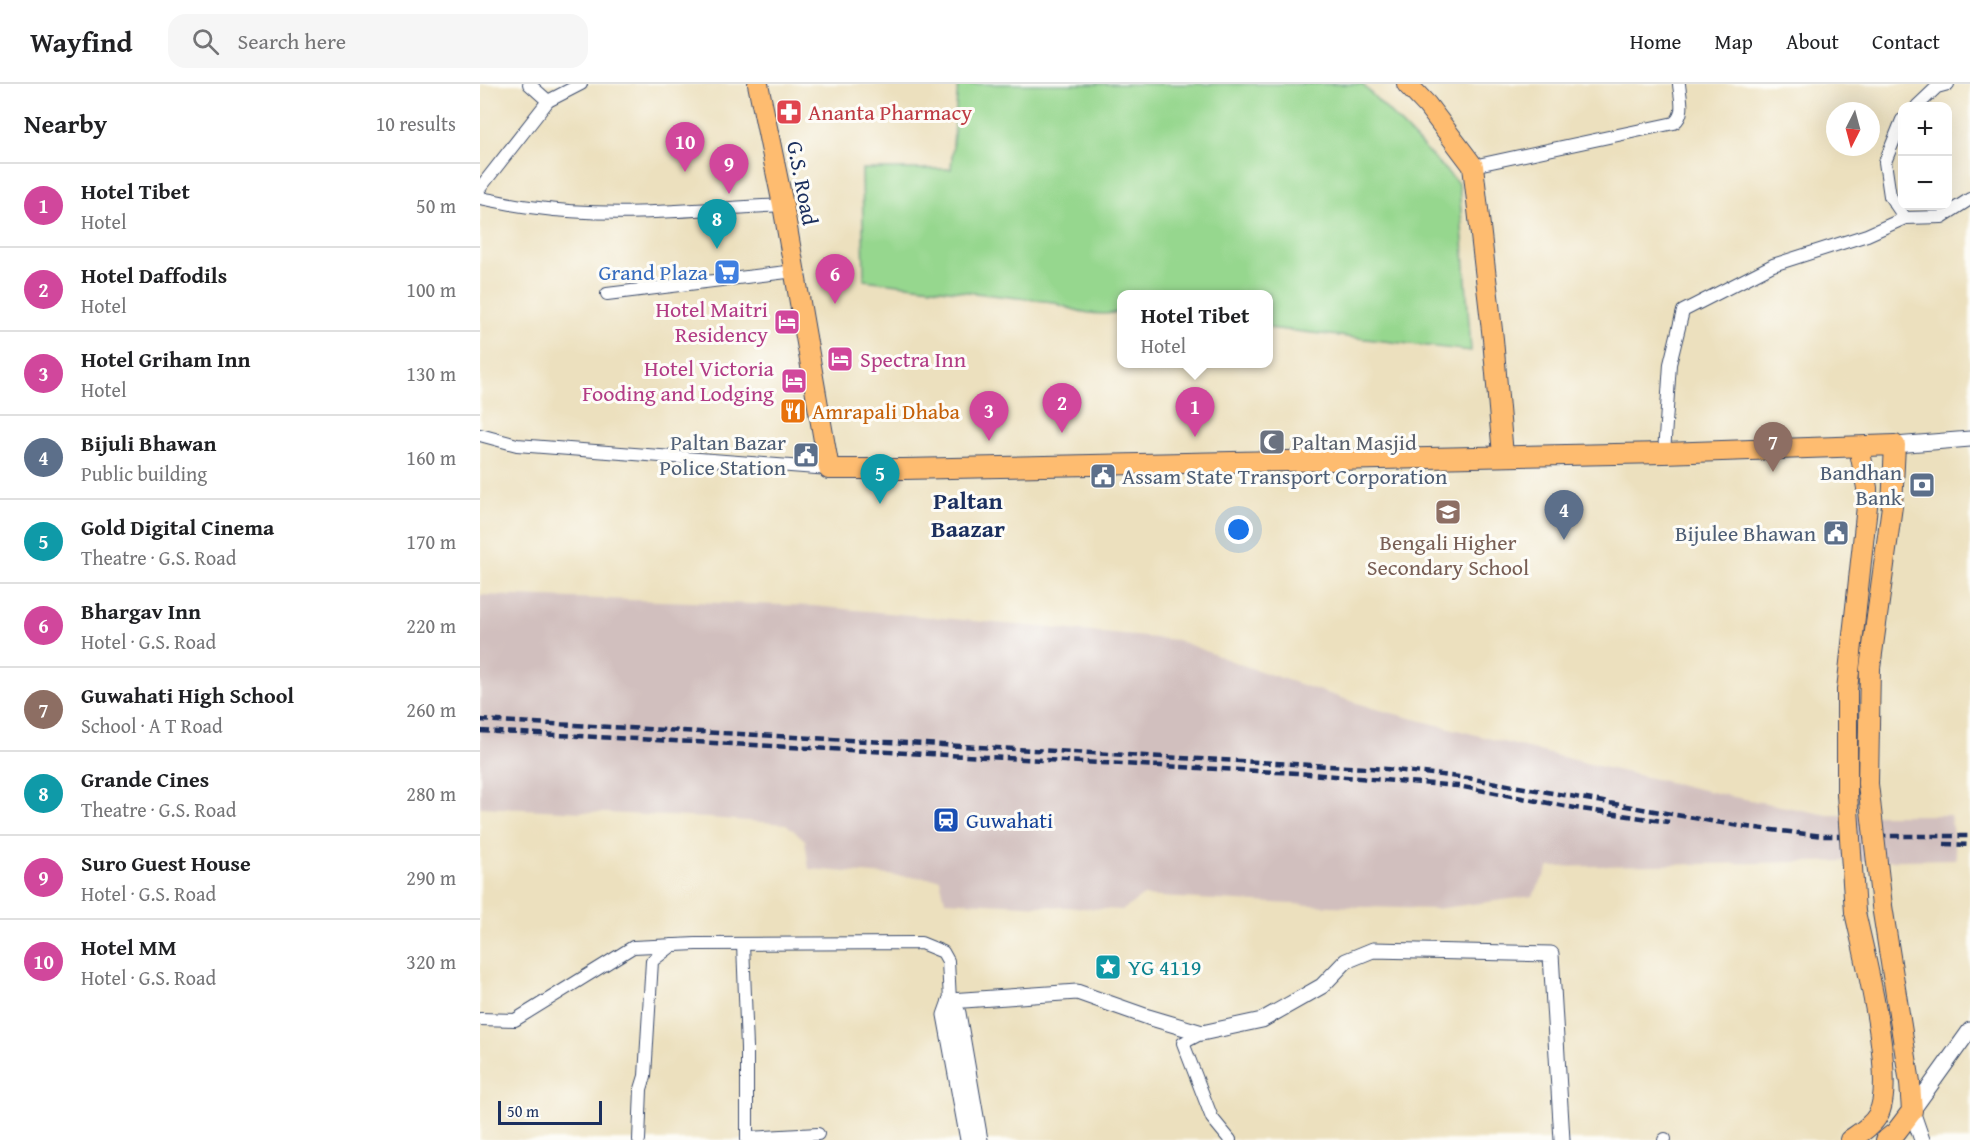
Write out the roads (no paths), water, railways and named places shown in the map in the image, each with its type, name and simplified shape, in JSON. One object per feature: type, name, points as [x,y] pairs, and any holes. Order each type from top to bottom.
[{"type":"main road","name":"G.S. Road","points":[[758,84],[783,205],[829,469]]},
{"type":"main road","points":[[1407,84],[1427,105],[1473,166],[1493,339],[1503,455]]},
{"type":"main road","points":[[829,469],[1664,453],[1895,445],[1892,506],[1870,668],[1868,784],[1882,906],[1910,1083],[1912,1111],[1896,1132],[1886,1140]]},
{"type":"main road","points":[[1850,1140],[1868,1127],[1877,1116],[1882,1104],[1884,1084],[1872,992],[1855,912],[1847,794],[1847,690],[1867,506],[1867,488],[1860,447]]},
{"type":"street","points":[[529,84],[548,100]]},
{"type":"street","points":[[480,188],[548,100],[581,84]]},
{"type":"street","points":[[1473,166],[1674,123],[1682,112],[1678,84]]},
{"type":"street","points":[[1921,102],[1937,87],[1948,84]]},
{"type":"street","points":[[1898,130],[1885,162],[1890,196],[1905,218]]},
{"type":"street","points":[[480,198],[531,208],[598,212],[783,205]]},
{"type":"street","points":[[1664,453],[1670,364],[1683,311],[1773,265],[1867,235],[1905,218],[1942,217],[1970,199]]},
{"type":"street","points":[[607,294],[795,271]]},
{"type":"street","points":[[480,435],[517,445],[829,469]]},
{"type":"street","points":[[1895,445],[1970,439]]},
{"type":"street","points":[[480,1019],[514,1020],[633,947],[910,942],[927,945],[943,952],[948,961],[950,1001],[945,1015],[968,1140]]},
{"type":"street","points":[[742,944],[747,1048],[747,1139],[818,1134]]},
{"type":"street","points":[[639,1140],[652,961],[674,945]]},
{"type":"street","points":[[1230,1140],[1212,1118],[1183,1043],[1202,1033],[1262,1020],[1322,986],[1346,961],[1373,950],[1551,954],[1562,1140]]},
{"type":"street","points":[[950,1001],[1077,992],[1202,1033]]},
{"type":"street","points":[[950,1001],[958,1013],[980,1140]]},
{"type":"street","points":[[1922,1140],[1912,1111],[1970,1030]]},
{"type":"railway","points":[[480,720],[1386,769],[1468,778],[1739,826],[1823,836],[1970,836]]},
{"type":"railway","points":[[480,731],[1297,773],[1458,786],[1575,808],[1669,822]]},
{"type":"railway","points":[[1944,844],[1970,845]]},
{"type":"place","name":"Ananta Pharmacy","points":[[789,112]]},
{"type":"place","name":"Hotel MM","points":[[685,172]]},
{"type":"place","name":"Suro Guest House","points":[[729,194]]},
{"type":"place","name":"Grande Cines","points":[[717,249]]},
{"type":"place","name":"Grand Plaza","points":[[727,272]]},
{"type":"place","name":"Bhargav Inn","points":[[835,304]]},
{"type":"place","name":"Hotel Maitri Residency","points":[[787,322]]},
{"type":"place","name":"Spectra Inn","points":[[840,359]]},
{"type":"place","name":"Hotel Victoria Fooding and Lodging","points":[[794,381]]},
{"type":"place","name":"Amrapali Dhaba","points":[[793,411]]},
{"type":"place","name":"Hotel Daffodils","points":[[1062,433]]},
{"type":"place","name":"Hotel Tibet","points":[[1195,437]]},
{"type":"place","name":"Hotel Griham Inn","points":[[989,441]]},
{"type":"place","name":"Paltan Masjid","points":[[1272,442]]},
{"type":"place","name":"Paltan Bazar Police Station","points":[[806,455]]},
{"type":"place","name":"Guwahati High School","points":[[1773,472]]},
{"type":"place","name":"Assam State Transport Corporation","points":[[1103,476]]},
{"type":"place","name":"Bandhan Bank","points":[[1922,485]]},
{"type":"place","name":"Gold Digital Cinema","points":[[880,504]]},
{"type":"place","name":"Bengali Higher Secondary School","points":[[1448,512]]},
{"type":"place","name":"Bijulee Bhawan","points":[[1836,533]]},
{"type":"place","name":"Bijuli Bhawan","points":[[1564,540]]},
{"type":"place","name":"Guwahati","points":[[946,820]]},
{"type":"place","name":"YG 4119","points":[[1108,967]]},
{"type":"district","name":"Paltan Baazar","points":[[968,515]]}]
